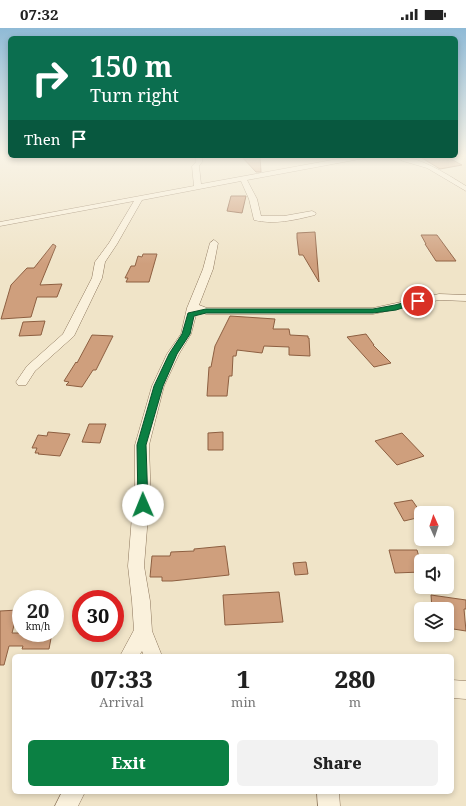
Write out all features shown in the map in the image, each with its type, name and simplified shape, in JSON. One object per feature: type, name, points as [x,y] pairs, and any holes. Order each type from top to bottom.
[{"type":"street","points":[[0,224],[140,198],[168,191]]},
{"type":"street","points":[[250,191],[257,218],[270,220],[291,219],[312,213]]},
{"type":"street","points":[[22,382],[31,369],[68,336],[97,278],[100,262],[113,244],[140,198]]},
{"type":"street","points":[[152,654],[143,631],[141,601],[136,566],[140,516],[143,505],[142,445],[158,386],[173,354],[186,334],[192,311],[208,269],[214,243]]},
{"type":"street","points":[[192,311],[373,311],[396,308],[410,302],[440,297],[466,298]]},
{"type":"street","points":[[130,654],[143,631]]},
{"type":"street","points":[[454,689],[466,690]]},
{"type":"street","points":[[66,806],[73,794]]},
{"type":"street","points":[[328,794],[329,806]]},
{"type":"building","points":[[231,196],[246,196],[242,213],[227,211]]},
{"type":"building","points":[[315,232],[319,282],[303,255],[299,255],[297,238],[297,233]]},
{"type":"building","points":[[421,235],[437,235],[456,261],[436,261]]},
{"type":"building","points":[[53,244],[56,246],[40,285],[62,284],[57,297],[37,297],[31,317],[1,319],[11,285],[27,268],[34,268]]},
{"type":"building","points":[[143,254],[157,254],[149,282],[126,282],[128,278],[125,278],[131,266],[135,266],[138,256],[142,257]]},
{"type":"building","points":[[230,316],[275,319],[273,329],[289,329],[290,335],[308,336],[310,356],[289,355],[289,347],[264,346],[262,353],[237,350],[236,356],[233,356],[232,376],[229,376],[227,396],[207,396],[209,367],[211,367],[215,346]]},
{"type":"building","points":[[45,321],[41,335],[19,336],[23,322]]},
{"type":"building","points":[[366,334],[373,345],[391,363],[374,367],[347,337]]},
{"type":"building","points":[[92,335],[113,336],[96,370],[93,370],[82,387],[66,385],[69,382],[64,381],[76,362],[77,363]]},
{"type":"building","points":[[89,424],[106,424],[100,443],[82,442]]},
{"type":"building","points":[[48,432],[70,434],[60,456],[38,454],[39,453],[35,453],[37,448],[32,448],[38,435],[47,436]]},
{"type":"building","points":[[223,432],[223,450],[208,450],[208,433]]},
{"type":"building","points":[[402,433],[424,456],[397,465],[375,441]]},
{"type":"building","points":[[412,500],[416,506],[414,506],[414,519],[404,521],[394,503]]},
{"type":"building","points":[[225,546],[229,575],[172,581],[162,581],[162,577],[150,577],[152,556],[170,556],[171,552],[194,551],[194,549]]},
{"type":"building","points":[[389,550],[417,550],[418,554],[414,554],[414,572],[395,573]]},
{"type":"building","points":[[306,562],[308,574],[295,575],[293,563]]},
{"type":"building","points":[[279,592],[283,622],[225,625],[223,595]]},
{"type":"building","points":[[431,595],[466,600],[466,609],[464,609],[466,631],[454,629],[454,602],[432,602]]},
{"type":"building","points":[[12,610],[12,642],[50,642],[49,649],[22,649],[23,646],[9,646],[4,665],[0,665],[0,611]]},
{"type":"route","points":[[143,505],[142,445],[158,386],[173,354],[186,334],[191,315],[206,311],[373,311],[396,308],[410,302],[418,301]]}]
